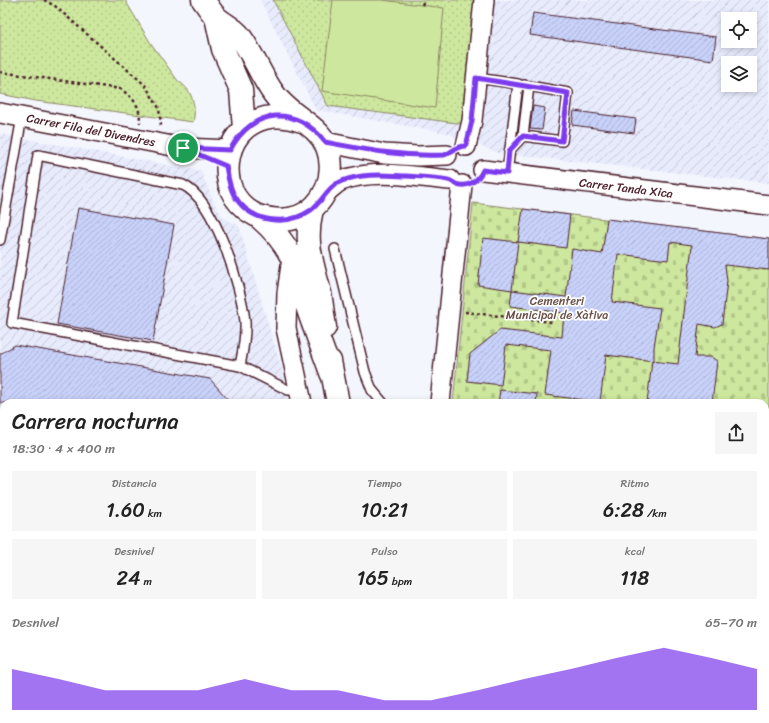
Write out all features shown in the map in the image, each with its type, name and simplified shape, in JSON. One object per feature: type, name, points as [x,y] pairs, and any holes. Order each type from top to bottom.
[{"type":"main road","points":[[203,0],[216,17],[237,33],[274,95],[302,121],[315,130],[325,142],[331,158],[331,176],[326,192],[312,209],[300,217],[286,221],[272,220],[258,216]]},
{"type":"main road","points":[[216,17],[223,49],[241,90],[244,129]]},
{"type":"main road","points":[[302,121],[291,117],[272,117],[254,122],[244,129],[236,138],[228,158],[228,182],[234,196],[245,208],[258,216],[275,232],[292,258],[332,375]]},
{"type":"main road","points":[[312,209],[309,223],[309,253],[320,294],[332,375],[337,399]]},
{"type":"street","points":[[466,146],[472,121],[484,0]]},
{"type":"street","name":"Carrer Fila del Divendres","points":[[0,113],[138,139],[228,158]]},
{"type":"street","points":[[325,142],[384,154],[418,156],[447,155]]},
{"type":"street","points":[[326,192],[340,181],[360,176],[389,175],[456,183],[473,183],[481,176],[483,170],[481,158],[478,152],[466,146],[455,148],[447,155],[444,168],[456,183],[450,310],[440,399]]},
{"type":"street","name":"Carrer Tanda Xica","points":[[483,170],[769,205]]},
{"type":"street","points":[[292,258],[286,293],[286,328],[301,397]]},
{"type":"lane","points":[[476,78],[568,93],[562,141],[523,136]]},
{"type":"lane","points":[[507,173],[518,84]]},
{"type":"lane","points":[[509,151],[523,136],[529,86]]},
{"type":"lane","points":[[0,240],[22,117]]},
{"type":"lane","points":[[240,366],[245,337],[244,320],[236,285],[216,226],[191,189],[175,183],[38,155],[12,322],[240,366],[301,397]]},
{"type":"lane","points":[[335,249],[365,372],[372,390],[380,399]]},
{"type":"path","points":[[44,0],[55,6],[145,85],[159,108],[162,144]]},
{"type":"path","points":[[422,5],[424,0]]},
{"type":"path","points":[[0,72],[121,89],[132,98],[140,110],[138,139]]},
{"type":"path","points":[[450,310],[552,322]]},
{"type":"shaded area","points":[[260,0],[769,0],[769,183],[498,153],[447,133],[316,110]]},
{"type":"shaded area","points":[[0,134],[201,171],[215,205],[223,217],[239,226],[283,373],[287,399],[0,399]]},
{"type":"green space","points":[[0,0],[125,0],[150,42],[178,81],[183,84],[190,94],[194,105],[193,122],[36,101],[0,94]]},
{"type":"green space","points":[[273,0],[475,0],[464,124],[328,106]]},
{"type":"green space","points":[[333,0],[382,0],[444,8],[435,108],[322,91]]},
{"type":"green space","name":"Cementeri Municipal de Xàtiva","points":[[473,203],[769,239],[769,399],[453,399]]},
{"type":"building","points":[[533,13],[716,37],[713,60],[530,35]]},
{"type":"building","points":[[533,106],[545,108],[542,130],[530,129]]},
{"type":"building","points":[[574,111],[636,119],[634,133],[572,125]]},
{"type":"building","points":[[78,208],[174,225],[153,341],[57,324]]},
{"type":"building","points":[[523,209],[570,215],[566,248],[518,242]]},
{"type":"building","points":[[607,219],[769,239],[769,270],[725,265],[727,281],[722,324],[715,327],[699,324],[695,357],[711,357],[717,361],[712,399],[647,399],[652,361],[678,364],[692,245],[670,242],[668,260],[618,254],[612,302],[660,308],[654,347],[654,361],[606,355],[600,399],[576,399],[545,395],[551,350],[506,345],[501,385],[467,381],[470,354],[500,330],[562,337],[564,313],[510,306],[512,290],[566,297],[572,249],[602,254]]},
{"type":"building","points":[[483,238],[518,242],[512,290],[478,285]]},
{"type":"building","points":[[15,345],[210,379],[228,399],[0,399],[0,354]]},
{"type":"building","points":[[500,390],[537,394],[536,399],[499,399]]},
{"type":"route","points":[[476,78],[568,93],[562,141],[523,136],[509,151],[507,173],[483,170],[481,176],[477,180],[468,185],[456,184],[450,180],[418,176],[360,176],[340,181],[326,192],[312,209],[300,217],[286,221],[272,220],[258,216],[245,208],[234,196],[228,182],[226,166],[183,148],[230,150],[236,138],[244,129],[254,122],[266,117],[278,116],[291,117],[302,121],[315,130],[325,142],[384,154],[418,156],[447,155],[455,148],[466,146],[472,121],[476,78]]}]
